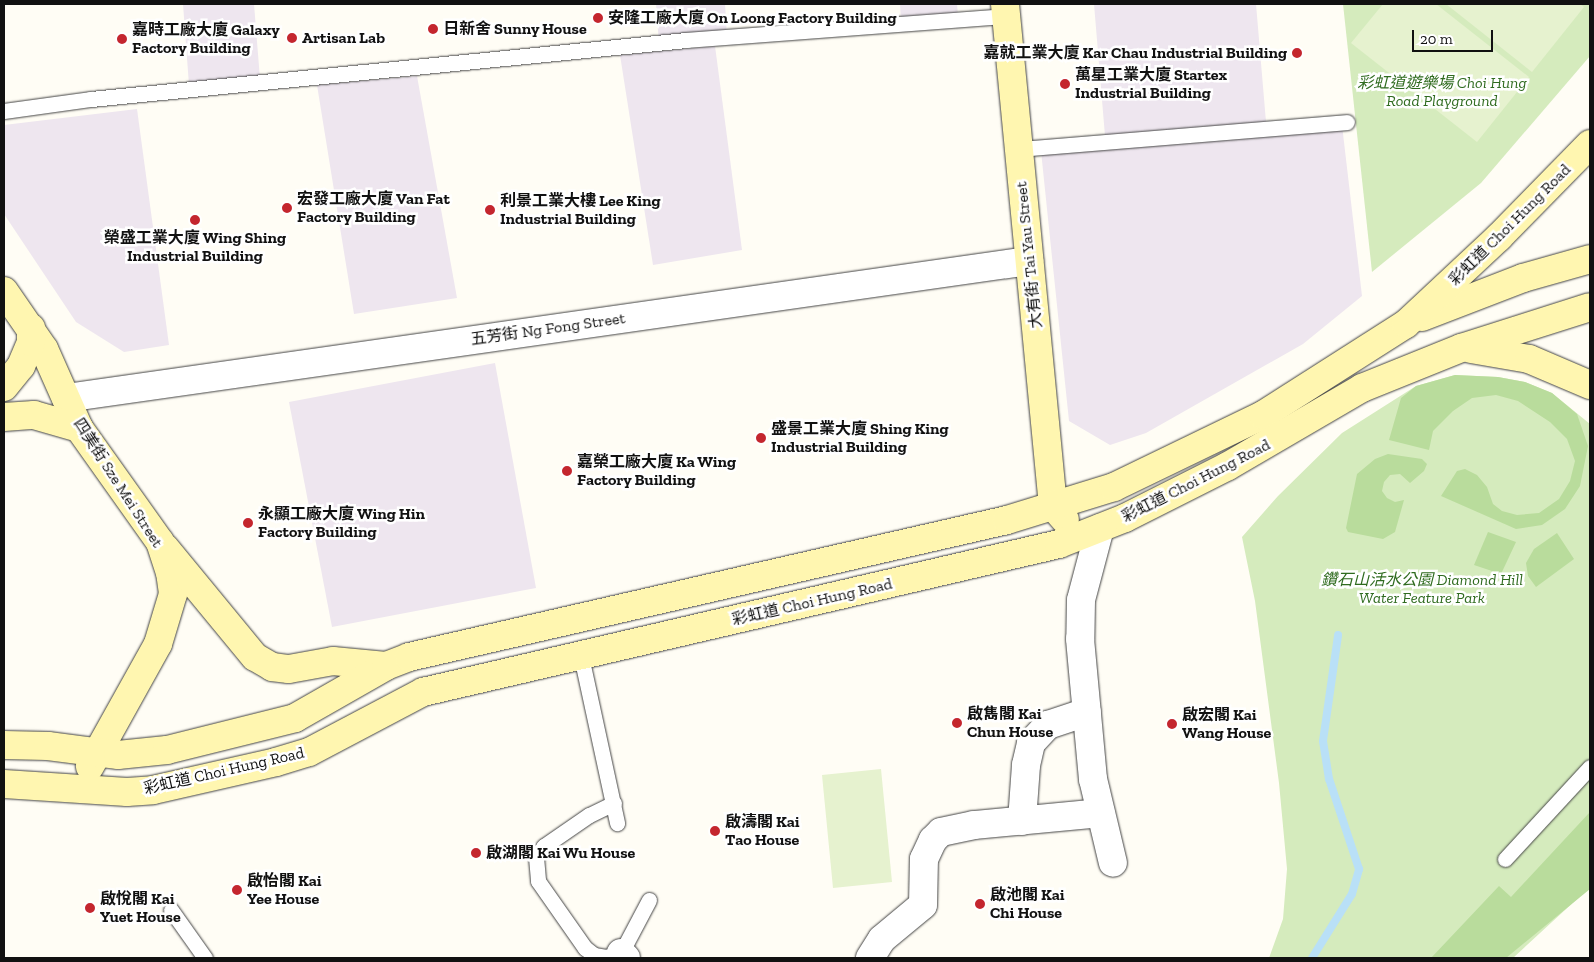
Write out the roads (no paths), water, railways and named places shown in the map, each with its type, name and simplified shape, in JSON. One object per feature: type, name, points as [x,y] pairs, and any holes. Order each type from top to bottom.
[{"type":"main road","name":"大有街 Tai Yau Street","points":[[1006,10],[1053,506]]},
{"type":"main road","name":"彩虹道 Choi Hung Road","points":[[4,745],[48,746],[118,755],[167,750],[278,723],[320,706],[386,666],[409,657],[1007,520],[1114,487],[1263,415],[1406,324],[1499,237],[1590,144]]},
{"type":"main road","name":"彩虹道 Choi Hung Road","points":[[1406,324],[1523,278],[1590,259]]},
{"type":"main road","name":"四美街 Sze Mei Street","points":[[4,291],[31,328],[56,373],[79,428],[160,542],[172,587],[167,618],[158,644],[77,789]]},
{"type":"main road","name":"彩虹道 Choi Hung Road","points":[[4,784],[127,792],[153,790],[276,762],[323,745],[423,692],[1042,549],[1100,528],[1228,466],[1362,388],[1461,348],[1590,307]]},
{"type":"main road","points":[[4,388],[23,361],[31,342],[31,328]]},
{"type":"main road","points":[[1461,348],[1529,359],[1590,385]]},
{"type":"main road","points":[[4,417],[34,415],[79,428]]},
{"type":"main road","points":[[1053,506],[1067,521],[1100,528]]},
{"type":"main road","points":[[160,542],[255,657],[272,667],[289,669],[333,661],[386,666]]},
{"type":"street","name":"五芳街 Ng Fong Street","points":[[66,398],[1029,261]]},
{"type":"street","points":[[1100,528],[1082,600],[1080,639],[1100,813],[1107,830],[1113,863]]},
{"type":"street","points":[[1022,822],[1031,743],[1048,725],[1087,712]]},
{"type":"street","points":[[870,958],[882,939],[923,905],[924,859],[933,840],[941,832],[974,825],[1022,822],[1100,813]]},
{"type":"lane","points":[[4,111],[91,99],[1006,10]]},
{"type":"lane","points":[[1019,149],[1347,122]]},
{"type":"lane","points":[[581,656],[617,823]]},
{"type":"lane","points":[[1505,859],[1590,767]]},
{"type":"lane","points":[[614,803],[589,815],[544,846],[536,857],[535,869],[545,891],[585,948],[594,955],[606,957],[624,955],[648,900]]},
{"type":"lane","points":[[171,910],[205,958]]},
{"type":"waterway","points":[[1312,958],[1352,894],[1359,869],[1329,779],[1323,741],[1338,635]]},
{"type":"place","name":"安隆工廠大廈 On Loong Factory Building","points":[[598,18]]},
{"type":"place","name":"日新舍 Sunny House","points":[[433,29]]},
{"type":"place","name":"Artisan Lab","points":[[292,38]]},
{"type":"place","name":"嘉時工廠大廈 Galaxy Factory Building","points":[[122,39]]},
{"type":"place","name":"嘉就工業大廈 Kar Chau Industrial Building","points":[[1297,53]]},
{"type":"place","name":"萬星工業大廈 Startex Industrial Building","points":[[1065,84]]},
{"type":"place","name":"宏發工廠大廈 Van Fat Factory Building","points":[[287,208]]},
{"type":"place","name":"利景工業大樓 Lee King Industrial Building","points":[[490,210]]},
{"type":"place","name":"榮盛工業大廈 Wing Shing Industrial Building","points":[[195,220]]},
{"type":"place","name":"盛景工業大廈 Shing King Industrial Building","points":[[761,438]]},
{"type":"place","name":"嘉榮工廠大廈 Ka Wing Factory Building","points":[[567,471]]},
{"type":"place","name":"永顯工廠大廈 Wing Hin Factory Building","points":[[248,523]]},
{"type":"place","name":"啟雋閣 Kai Chun House","points":[[957,723]]},
{"type":"place","name":"啟宏閣 Kai Wang House","points":[[1172,724]]},
{"type":"place","name":"啟濤閣 Kai Tao House","points":[[715,831]]},
{"type":"place","name":"啟湖閣 Kai Wu House","points":[[476,853]]},
{"type":"place","name":"啟怡閣 Kai Yee House","points":[[237,890]]},
{"type":"place","name":"啟池閣 Kai Chi House","points":[[980,904]]},
{"type":"place","name":"啟悅閣 Kai Yuet House","points":[[90,908]]},
{"type":"park label","name":"彩虹道遊樂場 Choi Hung Road Playground","points":[[1442,92]]},
{"type":"park label","name":"鑽石山活水公園 Diamond Hill Water Feature Park","points":[[1422,589]]}]
